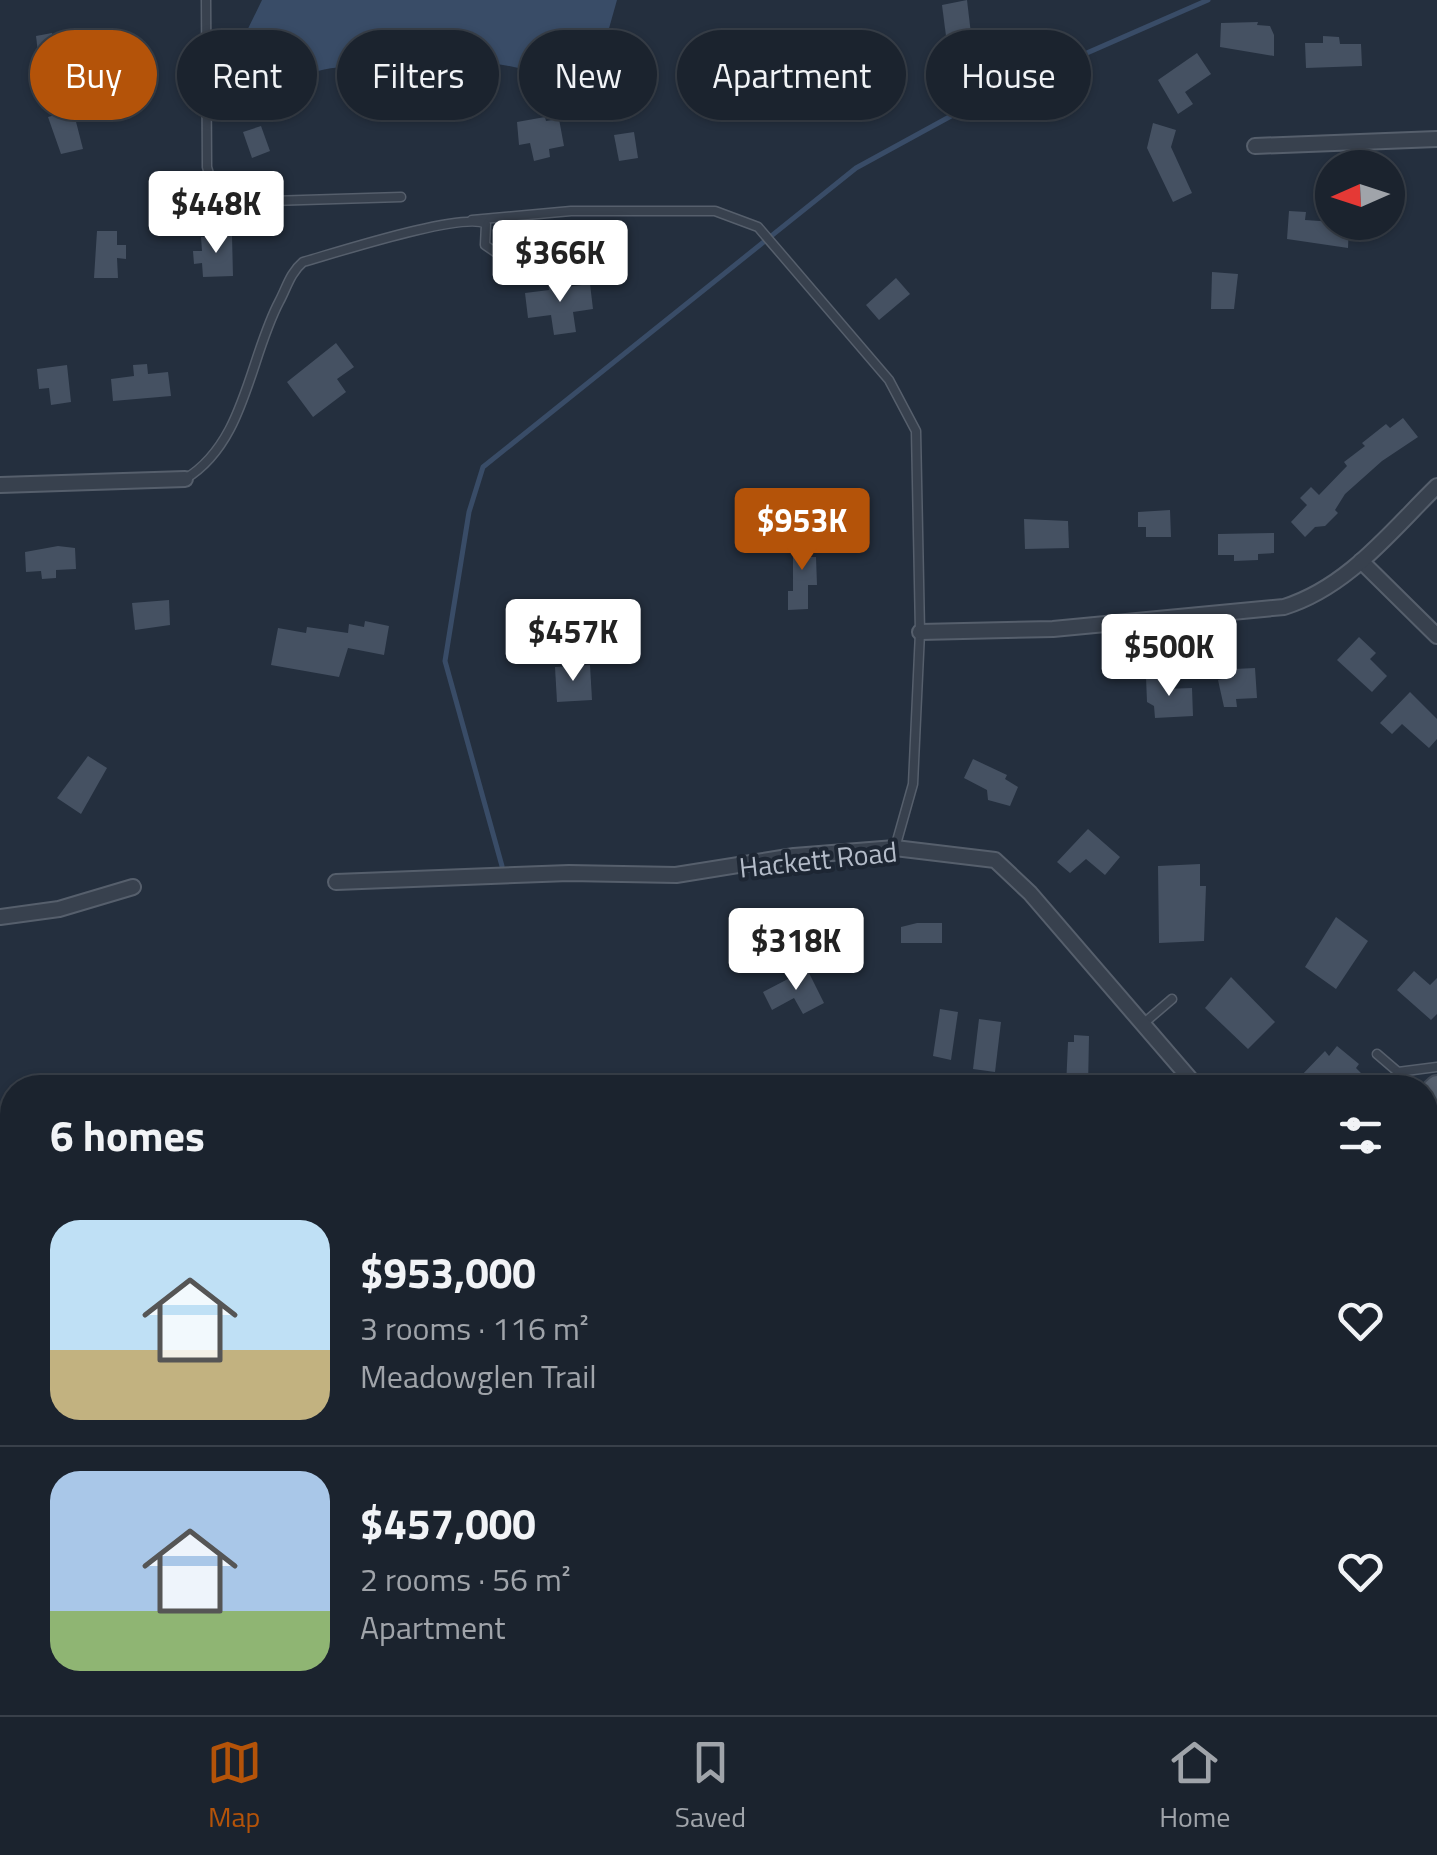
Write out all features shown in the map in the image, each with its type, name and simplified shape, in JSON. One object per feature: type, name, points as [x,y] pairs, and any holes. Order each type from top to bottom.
[{"type":"street","points":[[1255,146],[1437,139]]},
{"type":"street","points":[[0,485],[185,479]]},
{"type":"street","points":[[920,632],[1053,629],[1284,608],[1326,590],[1437,486]]},
{"type":"street","points":[[1361,560],[1437,636]]},
{"type":"street","name":"Hackett Road","points":[[336,882],[569,873],[676,876],[794,856],[895,848],[986,856],[1004,866],[1187,1075]]},
{"type":"street","points":[[0,917],[59,909],[133,887]]},
{"type":"lane","points":[[206,0],[207,167],[214,191],[239,202],[401,197]]},
{"type":"lane","points":[[185,479],[203,465],[233,424],[261,338],[295,270],[329,254],[472,220],[571,210],[715,211],[758,226],[889,380],[916,431],[920,632],[912,784],[895,848]]},
{"type":"lane","points":[[472,220],[486,224],[485,245],[508,260]]},
{"type":"lane","points":[[1144,1023],[1172,999]]},
{"type":"lane","points":[[1377,1054],[1399,1075]]},
{"type":"lane","points":[[1398,1072],[1437,1067]]},
{"type":"water","points":[[262,0],[617,0],[609,30],[519,30],[519,68],[499,64],[499,30],[337,30],[337,68],[317,72],[317,30],[247,30]]},
{"type":"building","points":[[967,0],[971,30],[945,30],[942,5]]},
{"type":"building","points":[[1258,22],[1257,25],[1270,26],[1274,56],[1220,47],[1221,23]]},
{"type":"building","points":[[1323,36],[1339,37],[1340,44],[1361,44],[1362,66],[1306,68],[1305,43],[1323,43]]},
{"type":"building","points":[[1197,53],[1211,74],[1185,92],[1193,104],[1178,114],[1158,80]]},
{"type":"building","points":[[49,120],[76,120],[83,149],[61,154]]},
{"type":"building","points":[[559,120],[564,146],[549,149],[550,157],[534,161],[530,143],[519,145],[517,122]]},
{"type":"building","points":[[1153,123],[1176,130],[1171,147],[1192,193],[1173,202],[1147,148]]},
{"type":"building","points":[[261,126],[270,151],[252,158],[243,132]]},
{"type":"building","points":[[634,132],[638,158],[619,161],[614,135]]},
{"type":"building","points":[[1289,211],[1306,212],[1305,220],[1315,221],[1315,240],[1348,240],[1348,248],[1287,239]]},
{"type":"building","points":[[97,231],[117,231],[117,245],[126,245],[126,259],[117,258],[118,278],[94,278]]},
{"type":"building","points":[[232,236],[233,276],[203,277],[202,263],[194,264],[193,251],[202,251],[201,237]]},
{"type":"building","points":[[1212,272],[1238,274],[1234,309],[1211,309]]},
{"type":"building","points":[[896,278],[910,294],[879,320],[866,305]]},
{"type":"building","points":[[565,280],[566,287],[590,284],[593,309],[573,312],[576,332],[554,335],[551,315],[528,318],[525,293],[549,290],[548,282]]},
{"type":"building","points":[[336,343],[354,367],[337,379],[346,392],[313,417],[287,382]]},
{"type":"building","points":[[147,364],[148,374],[168,372],[171,396],[113,401],[111,379],[134,376],[133,365]]},
{"type":"building","points":[[67,365],[71,402],[51,405],[49,388],[39,389],[37,369]]},
{"type":"building","points":[[1403,418],[1418,437],[1382,461],[1345,494],[1335,510],[1338,513],[1325,526],[1315,527],[1305,537],[1291,522],[1307,505],[1300,498],[1311,487],[1319,495],[1347,466],[1344,462],[1365,446],[1362,443],[1386,424],[1390,428]]},
{"type":"building","points":[[1170,510],[1171,537],[1146,537],[1146,527],[1138,527],[1138,512]]},
{"type":"building","points":[[1024,519],[1068,521],[1069,548],[1025,549]]},
{"type":"building","points":[[793,533],[809,533],[809,557],[816,557],[817,585],[808,585],[808,609],[788,610],[788,591],[793,591]]},
{"type":"building","points":[[1274,533],[1274,553],[1258,554],[1258,560],[1234,561],[1234,555],[1218,555],[1218,534]]},
{"type":"building","points":[[58,546],[75,548],[76,569],[56,570],[56,578],[42,579],[41,571],[26,572],[25,552]]},
{"type":"building","points":[[169,600],[170,625],[135,630],[132,603]]},
{"type":"building","points":[[365,621],[389,626],[384,655],[348,648],[339,677],[271,665],[278,628],[306,633],[307,627],[348,633],[349,624],[364,627]]},
{"type":"building","points":[[1359,637],[1376,653],[1370,659],[1387,676],[1372,692],[1337,660]]},
{"type":"building","points":[[590,665],[592,700],[557,702],[555,667]]},
{"type":"building","points":[[1255,668],[1257,698],[1236,699],[1237,707],[1224,707],[1218,680],[1235,676],[1234,669]]},
{"type":"building","points":[[1164,676],[1165,689],[1192,688],[1193,716],[1155,718],[1154,706],[1147,702],[1146,677]]},
{"type":"building","points":[[1410,692],[1437,719],[1437,739],[1429,748],[1402,724],[1392,734],[1380,723]]},
{"type":"building","points":[[88,756],[107,768],[81,814],[57,798]]},
{"type":"building","points":[[973,759],[1007,775],[1005,779],[1018,787],[1010,806],[988,800],[987,790],[964,778]]},
{"type":"building","points":[[1088,829],[1120,857],[1105,875],[1086,859],[1070,873],[1057,862]]},
{"type":"building","points":[[1200,864],[1200,886],[1206,886],[1204,941],[1159,943],[1158,866]]},
{"type":"building","points":[[1336,917],[1368,941],[1336,989],[1305,967]]},
{"type":"building","points":[[942,923],[942,943],[901,943],[901,927]]},
{"type":"building","points":[[807,969],[824,1003],[803,1014],[794,998],[772,1010],[763,992]]},
{"type":"building","points":[[1414,971],[1430,985],[1437,978],[1437,1014],[1431,1020],[1397,990]]},
{"type":"building","points":[[1231,977],[1275,1022],[1248,1049],[1205,1008]]},
{"type":"building","points":[[940,1009],[958,1012],[951,1060],[933,1056]]},
{"type":"building","points":[[979,1019],[1001,1022],[995,1072],[973,1069]]},
{"type":"building","points":[[1074,1035],[1089,1036],[1088,1075],[1067,1075],[1068,1042],[1074,1042]]},
{"type":"building","points":[[1337,1046],[1359,1064],[1356,1068],[1363,1075],[1302,1075],[1325,1051],[1329,1056]]},
{"type":"waterway","points":[[502,866],[445,661],[469,512],[483,467],[856,168],[984,98],[1208,0]]}]
